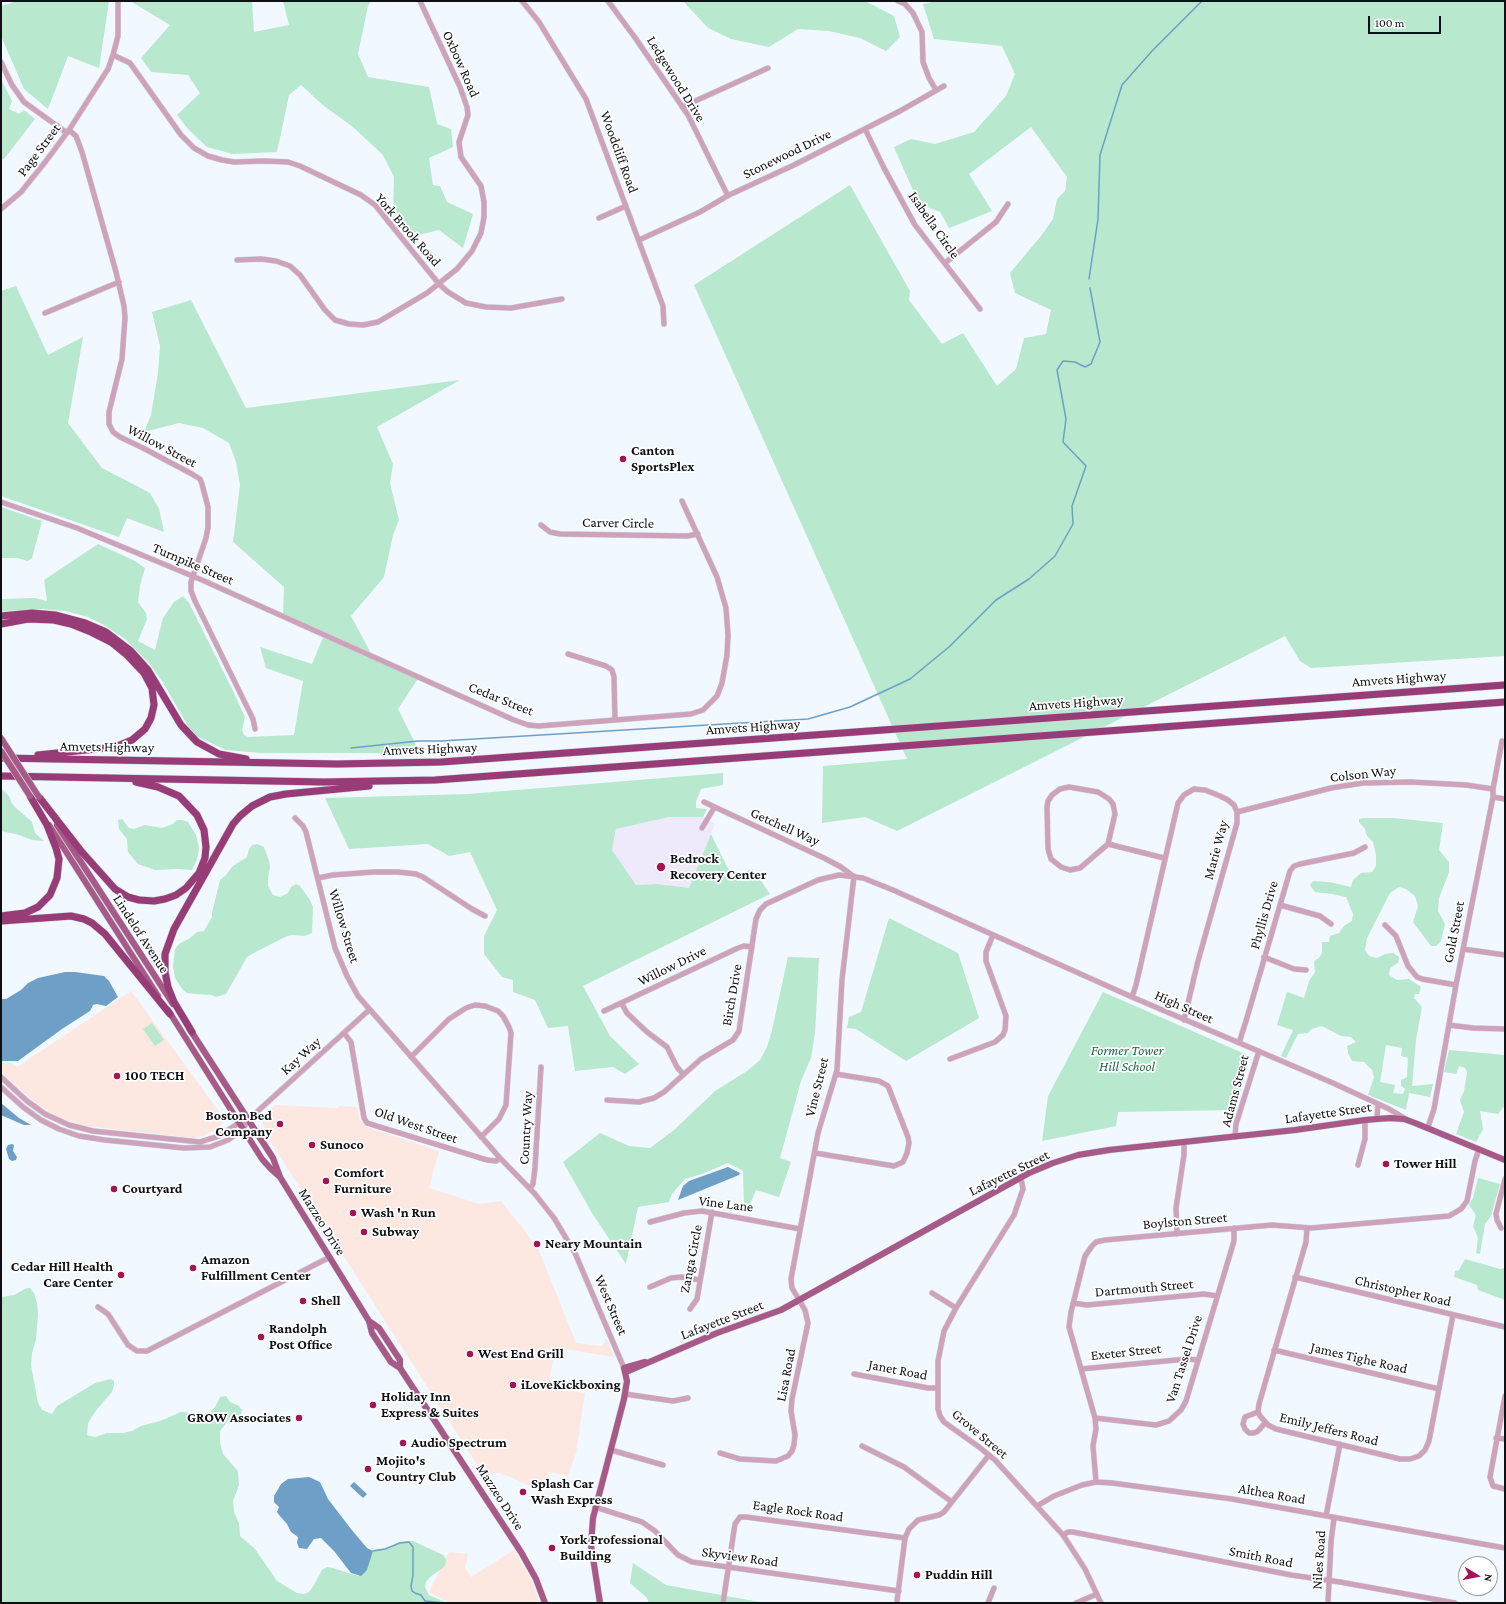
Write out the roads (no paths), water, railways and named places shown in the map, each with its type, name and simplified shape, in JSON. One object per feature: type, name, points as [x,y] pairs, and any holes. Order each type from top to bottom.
[{"type":"highway","points":[[1,616],[32,613],[64,616],[94,626],[114,637],[131,651],[148,670],[181,725],[197,742],[213,752],[237,758],[310,764]]},
{"type":"highway","points":[[1,624],[28,620],[54,620],[71,624],[91,632],[111,642],[136,664],[150,682],[154,698],[153,712],[147,726],[135,738],[126,743],[106,748],[1,758]]},
{"type":"highway","name":"Amvets Highway","points":[[1,758],[310,764],[402,764],[490,759],[1505,685]]},
{"type":"highway","points":[[192,1032],[174,1002],[168,987],[164,965],[167,947],[174,928],[229,830],[240,816],[257,803],[278,795],[435,780],[1505,702]]},
{"type":"highway","points":[[1,777],[336,782],[435,780]]},
{"type":"highway","points":[[39,797],[81,851],[107,881],[122,894],[139,900],[157,900],[172,896],[188,886],[194,880],[202,866],[206,847],[204,830],[192,808],[172,792],[155,786],[125,781],[84,778]]},
{"type":"highway","points":[[1,916],[25,913],[38,907],[50,895],[57,878],[58,859],[56,848],[50,831],[30,796]]},
{"type":"highway","points":[[1,921],[71,916],[84,919],[92,923],[105,934],[170,1014]]},
{"type":"main road","name":"Lindelof Avenue","points":[[1,738],[262,1142]]},
{"type":"main road","name":"Lindelof Avenue","points":[[1,751],[256,1149]]},
{"type":"main road","name":"Lafayette Street","points":[[625,1370],[636,1369],[652,1360],[717,1332],[777,1312],[1020,1178],[1047,1165],[1084,1154],[1299,1130],[1377,1118],[1409,1120]]},
{"type":"main road","name":"High Street","points":[[1409,1120],[1505,1160]]},
{"type":"main road","name":"Mazzeo Drive","points":[[262,1142],[275,1162],[280,1177],[369,1321],[377,1326],[383,1333],[400,1360],[400,1368],[523,1555],[538,1584],[545,1603]]},
{"type":"main road","name":"Mazzeo Drive","points":[[256,1149],[268,1166],[280,1177]]},
{"type":"main road","name":"West Street","points":[[600,1603],[590,1541],[591,1524],[625,1394],[625,1370]]},
{"type":"street","name":"Page Street","points":[[1,209],[12,201],[27,186],[68,131],[108,69],[118,36],[118,1]]},
{"type":"street","name":"Oxbow Road","points":[[237,260],[261,259],[276,261],[290,266],[300,275],[325,310],[335,320],[349,324],[363,325],[378,322],[428,293],[457,269],[472,251],[481,233],[484,218],[484,202],[481,186],[461,157],[459,142],[468,115],[467,107],[460,87],[420,1]]},
{"type":"street","name":"Woodcliff Road","points":[[522,1],[539,22],[581,88],[591,111],[663,306],[664,324]]},
{"type":"street","name":"Ledgewood Drive","points":[[608,1],[688,115],[728,196]]},
{"type":"street","points":[[898,1],[909,8],[913,13],[922,32],[923,62],[929,78],[936,90]]},
{"type":"street","name":"York Brook Road","points":[[113,55],[130,63],[181,135],[194,148],[212,158],[234,162],[264,160],[288,162],[300,166],[361,195],[375,205],[439,284],[448,292],[466,303],[486,307],[511,308],[562,299]]},
{"type":"street","name":"Willow Street","points":[[1,62],[12,85],[24,102],[75,134],[78,139],[119,282],[124,310],[123,349],[120,371],[109,415],[109,424],[113,432],[120,437],[192,474],[201,481],[208,507],[208,527],[206,538],[193,576],[191,588],[193,597],[253,719],[255,729]]},
{"type":"street","points":[[682,107],[768,68]]},
{"type":"street","name":"Stonewood Drive","points":[[639,240],[700,212],[728,196],[794,166],[900,111],[944,86]]},
{"type":"street","name":"Isabella Circle","points":[[865,129],[904,207],[915,225],[980,309]]},
{"type":"street","points":[[945,263],[996,222],[1008,204]]},
{"type":"street","points":[[599,218],[626,206]]},
{"type":"street","points":[[45,313],[119,282]]},
{"type":"street","points":[[682,501],[698,534]]},
{"type":"street","name":"Turnpike Street","points":[[1,502],[77,528],[193,576],[373,657]]},
{"type":"street","name":"Carver Circle","points":[[541,525],[550,532],[560,534],[690,536],[698,534]]},
{"type":"street","name":"Cedar Street","points":[[373,657],[528,725],[543,726],[688,714],[700,711],[712,701],[720,689],[725,669],[728,635],[722,592],[716,573],[698,534]]},
{"type":"street","points":[[568,654],[606,666],[612,670],[614,677],[615,720]]},
{"type":"street","name":"Gold Street","points":[[1428,1127],[1433,1114],[1463,948],[1493,797],[1493,789],[1502,740]]},
{"type":"street","name":"Colson Way","points":[[1237,812],[1331,788],[1357,784],[1411,782],[1466,785],[1493,789]]},
{"type":"street","points":[[1069,787],[1098,792],[1110,799],[1113,804],[1115,814],[1108,844],[1080,868],[1067,869],[1056,864],[1048,849],[1047,808],[1048,801],[1052,795],[1060,788],[1069,787]]},
{"type":"street","name":"Marie Way","points":[[1132,997],[1176,806],[1181,797],[1188,791],[1202,789],[1223,797],[1232,803],[1237,812],[1236,826],[1198,961],[1184,1020]]},
{"type":"street","points":[[1493,797],[1505,799]]},
{"type":"street","name":"Getchell Way","points":[[704,802],[714,808],[826,859],[854,876]]},
{"type":"street","points":[[702,828],[714,808]]},
{"type":"street","name":"Willow Street","points":[[295,818],[303,826],[306,832],[335,948],[352,986],[369,1010],[420,1067]]},
{"type":"street","points":[[1108,844],[1164,858]]},
{"type":"street","name":"Phyllis Drive","points":[[1239,1043],[1289,874],[1294,866],[1354,853],[1365,847]]},
{"type":"street","points":[[318,878],[333,875],[374,872],[416,874],[426,878],[485,916]]},
{"type":"street","name":"Birch Drive","points":[[606,1100],[635,1102],[651,1100],[661,1095],[701,1059],[731,1042],[737,1034],[740,1024],[757,915],[764,906],[822,879],[835,876],[854,876]]},
{"type":"street","name":"High Street","points":[[854,876],[881,885],[1184,1020],[1259,1051],[1378,1104],[1409,1120]]},
{"type":"street","name":"Vine Street","points":[[799,1300],[792,1288],[791,1283],[814,1153],[822,1119],[836,1074],[842,980],[854,876]]},
{"type":"street","points":[[1280,904],[1320,916],[1331,924]]},
{"type":"street","points":[[1385,925],[1394,933],[1408,966],[1417,977],[1422,980],[1456,985]]},
{"type":"street","points":[[950,1059],[995,1042],[1003,1036],[1006,1030],[1006,1016],[986,961],[986,952],[993,935]]},
{"type":"street","name":"Willow Drive","points":[[604,1011],[622,1004],[738,948],[744,946],[752,947]]},
{"type":"street","points":[[1463,948],[1505,955]]},
{"type":"street","points":[[1264,957],[1292,968],[1306,970]]},
{"type":"street","points":[[622,1004],[628,1013],[644,1029],[669,1049],[677,1066],[683,1074]]},
{"type":"street","points":[[411,1057],[449,1019],[466,1008],[475,1005],[485,1006],[498,1011],[503,1016],[511,1033],[506,1102],[500,1117],[481,1137]]},
{"type":"street","name":"Kay Way","points":[[248,1120],[369,1010]]},
{"type":"street","points":[[1449,1025],[1473,1028],[1505,1029]]},
{"type":"street","name":"Old West Street","points":[[344,1033],[351,1042],[364,1118],[367,1124],[487,1160],[496,1161],[500,1158]]},
{"type":"street","name":"Adams Street","points":[[1235,1137],[1236,1124],[1259,1051]]},
{"type":"street","name":"West Street","points":[[420,1067],[481,1137],[530,1189],[554,1218],[573,1248],[625,1370]]},
{"type":"street","name":"Country Way","points":[[530,1189],[533,1184],[535,1168],[542,1067]]},
{"type":"street","points":[[814,1153],[894,1166],[903,1162],[907,1154],[909,1143],[908,1136],[888,1086],[879,1081],[836,1074]]},
{"type":"street","points":[[1,1077],[27,1101],[45,1114],[68,1125],[93,1131],[200,1142],[219,1136],[239,1123],[248,1120]]},
{"type":"street","points":[[1,1087],[23,1107],[41,1120],[66,1132],[92,1139],[200,1149],[222,1143],[243,1129],[248,1120]]},
{"type":"street","points":[[1377,1118],[1378,1104]]},
{"type":"street","points":[[1358,1165],[1365,1140],[1365,1120]]},
{"type":"street","points":[[1177,1234],[1176,1208],[1184,1155],[1184,1142]]},
{"type":"street","name":"Boylston Street","points":[[1096,1482],[1093,1446],[1096,1429],[1095,1418],[1069,1327],[1073,1304],[1086,1253],[1094,1244],[1105,1240],[1234,1228],[1276,1225],[1307,1228],[1441,1217],[1452,1214],[1461,1209],[1467,1201],[1475,1161],[1480,1149]]},
{"type":"street","name":"Grove Street","points":[[1020,1178],[1023,1189],[1014,1215],[956,1308],[947,1326],[941,1343],[938,1361],[938,1409],[942,1419],[989,1455],[1038,1506],[1063,1535],[1082,1563],[1101,1603]]},
{"type":"street","points":[[1501,1228],[1496,1220],[1496,1214],[1505,1179]]},
{"type":"street","name":"Vine Lane","points":[[650,1222],[702,1211],[800,1229]]},
{"type":"street","name":"Zanga Circle","points":[[690,1309],[697,1299],[712,1212]]},
{"type":"street","name":"Van Tassel Drive","points":[[1095,1418],[1162,1424],[1169,1421],[1179,1412],[1184,1404],[1234,1241],[1234,1228]]},
{"type":"street","points":[[1265,1423],[1258,1431],[1254,1433],[1248,1432],[1244,1428],[1243,1422],[1245,1417],[1258,1412],[1259,1401],[1306,1242],[1307,1228]]},
{"type":"street","points":[[98,1307],[108,1314],[130,1347],[139,1351],[147,1351],[330,1257]]},
{"type":"street","points":[[650,1287],[671,1278],[681,1277],[700,1280]]},
{"type":"street","name":"Christopher Road","points":[[1295,1277],[1505,1327]]},
{"type":"street","points":[[932,1293],[956,1308]]},
{"type":"street","name":"Dartmouth Street","points":[[1073,1304],[1087,1305],[1204,1294],[1217,1296]]},
{"type":"street","name":"Lisa Road","points":[[720,1453],[740,1459],[772,1461],[782,1460],[792,1451],[795,1438],[791,1403],[808,1323],[807,1313],[799,1300]]},
{"type":"street","name":"Emily Jeffers Road","points":[[1258,1412],[1265,1423],[1276,1429],[1400,1459],[1410,1459],[1419,1456],[1428,1444],[1453,1315]]},
{"type":"street","name":"James Tighe Road","points":[[1274,1350],[1439,1390]]},
{"type":"street","name":"Exeter Street","points":[[1081,1369],[1187,1358],[1198,1360]]},
{"type":"street","name":"Janet Road","points":[[854,1374],[928,1388],[937,1388]]},
{"type":"street","points":[[625,1394],[673,1401],[688,1398]]},
{"type":"street","points":[[1505,1396],[1496,1438],[1490,1480],[1493,1486],[1505,1490]]},
{"type":"street","points":[[1496,1438],[1505,1439]]},
{"type":"street","name":"Niles Road","points":[[1326,1516],[1340,1444]]},
{"type":"street","points":[[862,1446],[904,1467],[952,1502]]},
{"type":"street","points":[[611,1450],[663,1465]]},
{"type":"street","points":[[897,1601],[905,1538],[909,1529],[916,1522],[942,1514],[989,1455]]},
{"type":"street","name":"Althea Road","points":[[1038,1506],[1048,1499],[1073,1488],[1096,1482],[1222,1498],[1505,1548]]},
{"type":"street","name":"Skyview Road","points":[[595,1508],[642,1522],[655,1531],[678,1555],[686,1560],[702,1565],[728,1567],[898,1591]]},
{"type":"street","name":"Eagle Rock Road","points":[[723,1603],[735,1522],[742,1516],[905,1538]]},
{"type":"street","name":"Niles Road","points":[[1328,1603],[1330,1542],[1334,1518]]},
{"type":"street","name":"Smith Road","points":[[1063,1535],[1068,1532],[1073,1532],[1290,1576],[1329,1581],[1455,1603]]},
{"type":"street","points":[[988,1603],[994,1588]]},
{"type":"street","points":[[1076,1603],[1097,1594]]},
{"type":"water","points":[[65,972],[104,976],[109,981],[118,997],[106,1006],[97,1004],[93,1005],[90,1011],[18,1061],[1,1061],[1,999],[6,999],[21,990],[28,983],[38,978]]},
{"type":"water","points":[[1,1103],[19,1118],[31,1125],[24,1125],[1,1115]]},
{"type":"water","points":[[8,1145],[14,1145],[13,1151],[17,1157],[16,1160],[12,1161],[9,1159],[6,1149]]},
{"type":"water","points":[[728,1167],[740,1173],[739,1175],[678,1200],[683,1186],[689,1181]]},
{"type":"water","points":[[309,1477],[320,1482],[328,1499],[351,1529],[367,1548],[373,1551],[367,1570],[361,1576],[351,1573],[334,1551],[321,1538],[314,1539],[307,1549],[299,1548],[297,1543],[298,1537],[291,1532],[287,1524],[277,1512],[279,1507],[274,1502],[274,1496],[281,1484],[288,1479]]},
{"type":"water","points":[[354,1482],[367,1494],[363,1498],[350,1486]]},
{"type":"waterway","points":[[1089,279],[1098,219],[1100,155],[1122,85],[1152,51],[1202,1]]},
{"type":"waterway","points":[[351,748],[418,741],[441,741],[808,719],[850,707],[910,679],[949,647],[996,600],[1029,579],[1055,556],[1073,524],[1072,506],[1086,466],[1063,442],[1066,419],[1057,370],[1063,361],[1075,362],[1085,367],[1091,364],[1100,342],[1090,288]]},
{"type":"waterway","points":[[373,1551],[385,1549],[400,1543],[409,1542],[413,1547],[412,1591],[421,1595],[425,1601],[443,1603]]},
{"type":"place","name":"Canton SportsPlex","points":[[623,459]]},
{"type":"place","name":"Bedrock Recovery Center","points":[[661,867]]},
{"type":"place","name":"100 TECH","points":[[117,1076]]},
{"type":"place","name":"Boston Bed Company","points":[[280,1124]]},
{"type":"place","name":"Sunoco","points":[[312,1145]]},
{"type":"place","name":"Tower Hill","points":[[1386,1164]]},
{"type":"place","name":"Comfort Furniture","points":[[326,1181]]},
{"type":"place","name":"Courtyard","points":[[114,1189]]},
{"type":"place","name":"Wash 'n Run","points":[[353,1213]]},
{"type":"place","name":"Subway","points":[[364,1232]]},
{"type":"place","name":"Neary Mountain","points":[[537,1244]]},
{"type":"place","name":"Amazon Fulfillment Center","points":[[193,1268]]},
{"type":"place","name":"Cedar Hill Health Care Center","points":[[121,1275]]},
{"type":"place","name":"Shell","points":[[303,1301]]},
{"type":"place","name":"Randolph Post Office","points":[[261,1337]]},
{"type":"place","name":"West End Grill","points":[[470,1354]]},
{"type":"place","name":"iLoveKickboxing","points":[[513,1385]]},
{"type":"place","name":"Holiday Inn Express & Suites","points":[[373,1405]]},
{"type":"place","name":"GROW Associates","points":[[299,1418]]},
{"type":"place","name":"Audio Spectrum","points":[[403,1443]]},
{"type":"place","name":"Mojito's Country Club","points":[[368,1469]]},
{"type":"place","name":"Splash Car Wash Express","points":[[523,1492]]},
{"type":"place","name":"York Professional Building","points":[[552,1548]]},
{"type":"place","name":"Puddin Hill","points":[[917,1575]]},
{"type":"park label","name":"Former Tower Hill School","points":[[1127,1060]]}]
